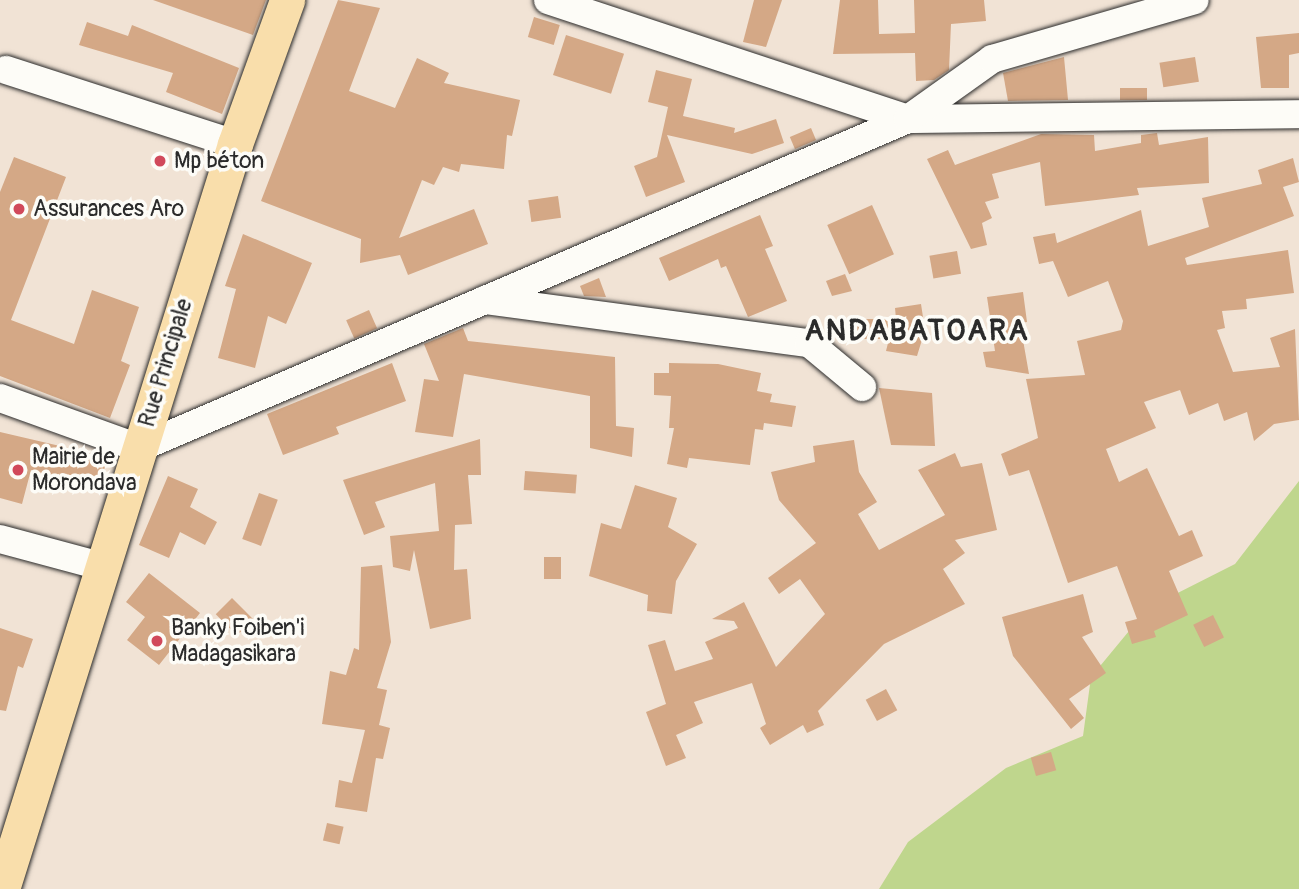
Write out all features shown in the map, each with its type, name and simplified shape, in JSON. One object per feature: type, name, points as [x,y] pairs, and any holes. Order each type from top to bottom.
[{"type":"main road","name":"Rue Principale","points":[[2,889],[235,144],[287,0]]},
{"type":"street","points":[[548,0],[908,119],[1299,114]]},
{"type":"street","points":[[0,398],[139,447],[908,119],[992,59],[1195,0]]},
{"type":"street","points":[[6,70],[235,144]]},
{"type":"street","points":[[485,300],[809,343],[862,387]]},
{"type":"street","points":[[0,539],[101,566]]},
{"type":"green space","points":[[1299,481],[1299,889],[879,889],[908,842],[1006,768],[1083,736],[1091,677],[1148,608],[1235,564]]},
{"type":"building","points":[[153,0],[266,0],[253,35]]},
{"type":"building","points":[[338,0],[380,8],[349,91],[395,108],[417,58],[449,73],[444,83],[520,100],[512,136],[507,135],[504,169],[461,164],[459,172],[443,167],[434,185],[422,180],[399,238],[474,209],[488,244],[408,275],[400,255],[360,263],[361,239],[261,201]]},
{"type":"building","points":[[754,0],[782,0],[766,47],[743,42]]},
{"type":"building","points":[[840,0],[878,0],[879,34],[915,33],[914,0],[984,0],[986,21],[951,24],[949,70],[934,80],[916,81],[915,53],[833,54]]},
{"type":"building","points":[[534,17],[560,25],[554,45],[528,37]]},
{"type":"building","points":[[87,22],[128,36],[132,25],[239,68],[222,114],[166,92],[173,73],[79,45]]},
{"type":"building","points":[[1299,33],[1299,53],[1289,55],[1289,88],[1261,88],[1256,37]]},
{"type":"building","points":[[566,35],[624,54],[611,94],[553,75]]},
{"type":"building","points":[[1064,57],[1068,100],[1008,101],[1003,73]]},
{"type":"building","points":[[1195,57],[1199,82],[1163,87],[1159,63]]},
{"type":"building","points":[[656,70],[692,79],[683,116],[735,128],[734,133],[776,119],[784,143],[752,154],[667,135],[685,182],[646,197],[634,166],[657,157],[668,107],[648,102]]},
{"type":"building","points":[[1120,88],[1147,88],[1147,100],[1120,100]]},
{"type":"building","points":[[811,128],[816,140],[795,149],[790,137]]},
{"type":"building","points":[[1157,133],[1159,145],[1208,137],[1209,183],[1137,188],[1139,195],[1045,206],[1040,162],[992,174],[999,198],[985,202],[992,218],[982,223],[987,245],[971,249],[927,159],[948,150],[955,165],[1041,134],[1094,135],[1095,151],[1141,143],[1141,135]]},
{"type":"building","points":[[14,157],[66,177],[11,320],[74,344],[92,290],[139,307],[121,361],[130,365],[110,418],[0,376],[0,192]]},
{"type":"building","points":[[1293,158],[1299,182],[1283,187],[1294,216],[1185,258],[1187,265],[1288,250],[1294,293],[1246,299],[1247,309],[1222,311],[1225,328],[1217,330],[1233,372],[1280,367],[1270,338],[1295,329],[1299,420],[1274,424],[1254,441],[1247,412],[1224,421],[1218,403],[1189,415],[1180,390],[1144,402],[1156,428],[1106,449],[1119,482],[1147,468],[1179,536],[1192,530],[1203,556],[1169,571],[1188,615],[1154,631],[1156,637],[1132,644],[1125,622],[1137,619],[1117,566],[1068,583],[1029,470],[1009,476],[1001,454],[1038,438],[1026,379],[1085,375],[1077,341],[1121,330],[1123,321],[1108,281],[1068,297],[1053,261],[1039,264],[1033,237],[1055,233],[1057,243],[1141,210],[1148,246],[1209,227],[1202,198],[1262,184],[1258,170]]},
{"type":"building","points":[[558,196],[561,218],[531,222],[528,200]]},
{"type":"building","points":[[872,205],[894,254],[849,274],[827,225]]},
{"type":"building","points":[[760,215],[773,246],[765,249],[787,301],[748,317],[726,266],[721,268],[718,259],[669,281],[659,258]]},
{"type":"building","points":[[243,234],[312,263],[286,324],[268,316],[255,368],[218,358],[236,289],[225,286]]},
{"type":"building","points":[[957,251],[961,274],[933,279],[929,256]]},
{"type":"building","points":[[845,274],[852,291],[832,296],[826,281]]},
{"type":"building","points":[[599,278],[606,297],[584,296],[580,286]]},
{"type":"building","points":[[1023,292],[1027,322],[1020,323],[1029,374],[986,367],[983,352],[995,351],[987,297]]},
{"type":"building","points":[[921,304],[925,330],[917,356],[886,351],[889,339],[845,339],[845,319],[896,319],[895,308]]},
{"type":"building","points":[[369,310],[377,328],[354,338],[346,320]]},
{"type":"building","points":[[463,328],[468,341],[615,357],[616,426],[634,428],[632,457],[590,448],[590,396],[464,374],[453,437],[415,432],[424,379],[439,381],[424,344]]},
{"type":"building","points":[[392,363],[406,401],[336,427],[339,434],[283,455],[267,414]]},
{"type":"building","points":[[669,363],[718,364],[761,373],[757,391],[772,394],[770,402],[796,406],[792,427],[764,423],[763,430],[755,429],[750,465],[689,458],[687,468],[667,464],[674,428],[669,428],[671,396],[654,395],[654,373],[669,373]]},
{"type":"building","points":[[879,388],[932,393],[935,446],[891,445]]},
{"type":"building","points":[[0,432],[107,457],[100,488],[31,470],[22,504],[0,498]]},
{"type":"building","points":[[480,439],[481,475],[468,475],[472,524],[455,525],[454,570],[467,569],[471,619],[430,629],[414,550],[410,571],[393,567],[390,536],[439,531],[435,483],[375,502],[385,527],[364,535],[343,480]]},
{"type":"building","points":[[854,440],[859,472],[877,502],[858,514],[879,550],[945,515],[918,470],[955,453],[961,467],[982,463],[997,530],[955,540],[965,553],[943,569],[965,604],[884,644],[818,711],[824,725],[807,733],[803,725],[770,745],[760,728],[766,724],[752,683],[694,702],[703,723],[676,735],[686,758],[666,766],[646,712],[666,704],[648,645],[665,640],[675,671],[713,659],[705,642],[738,628],[734,621],[712,619],[744,602],[776,667],[825,614],[800,579],[779,594],[768,578],[816,543],[779,500],[771,472],[815,462],[813,446]]},
{"type":"building","points":[[525,471],[577,475],[576,494],[524,490]]},
{"type":"building","points":[[168,476],[198,489],[190,507],[217,522],[205,545],[180,532],[169,558],[139,545]]},
{"type":"building","points":[[635,485],[677,498],[668,527],[697,544],[676,581],[672,614],[647,611],[648,595],[589,576],[601,523],[621,529]]},
{"type":"building","points":[[259,493],[278,500],[261,546],[242,539]]},
{"type":"building","points":[[544,557],[561,557],[561,579],[544,579]]},
{"type":"building","points":[[382,565],[391,642],[377,688],[387,690],[379,725],[390,728],[383,759],[376,758],[367,812],[335,807],[339,780],[352,783],[365,730],[322,724],[330,671],[346,675],[354,648],[359,650],[361,567]]},
{"type":"building","points":[[149,573],[200,613],[159,665],[127,640],[145,617],[126,602]]},
{"type":"building","points":[[1083,594],[1093,632],[1082,637],[1106,673],[1069,699],[1084,718],[1071,729],[1013,656],[1002,617]]},
{"type":"building","points":[[232,598],[253,619],[237,635],[216,614]]},
{"type":"building","points":[[1213,615],[1224,637],[1204,647],[1193,625]]},
{"type":"building","points":[[0,628],[33,639],[23,668],[18,666],[6,711],[0,710]]},
{"type":"building","points":[[886,689],[897,710],[877,721],[866,700]]},
{"type":"building","points":[[1051,752],[1056,770],[1036,776],[1031,758]]},
{"type":"building","points":[[327,823],[344,827],[340,844],[323,841]]},
{"type":"place","name":"Mp béton","points":[[160,161]]},
{"type":"place","name":"Assurances Aro","points":[[19,209]]},
{"type":"place","name":"Mairie de Morondava","points":[[18,470]]},
{"type":"place","name":"Banky Foiben'i Madagasikara","points":[[157,641]]},
{"type":"district","name":"ANDABATOARA","points":[[917,331]]}]
